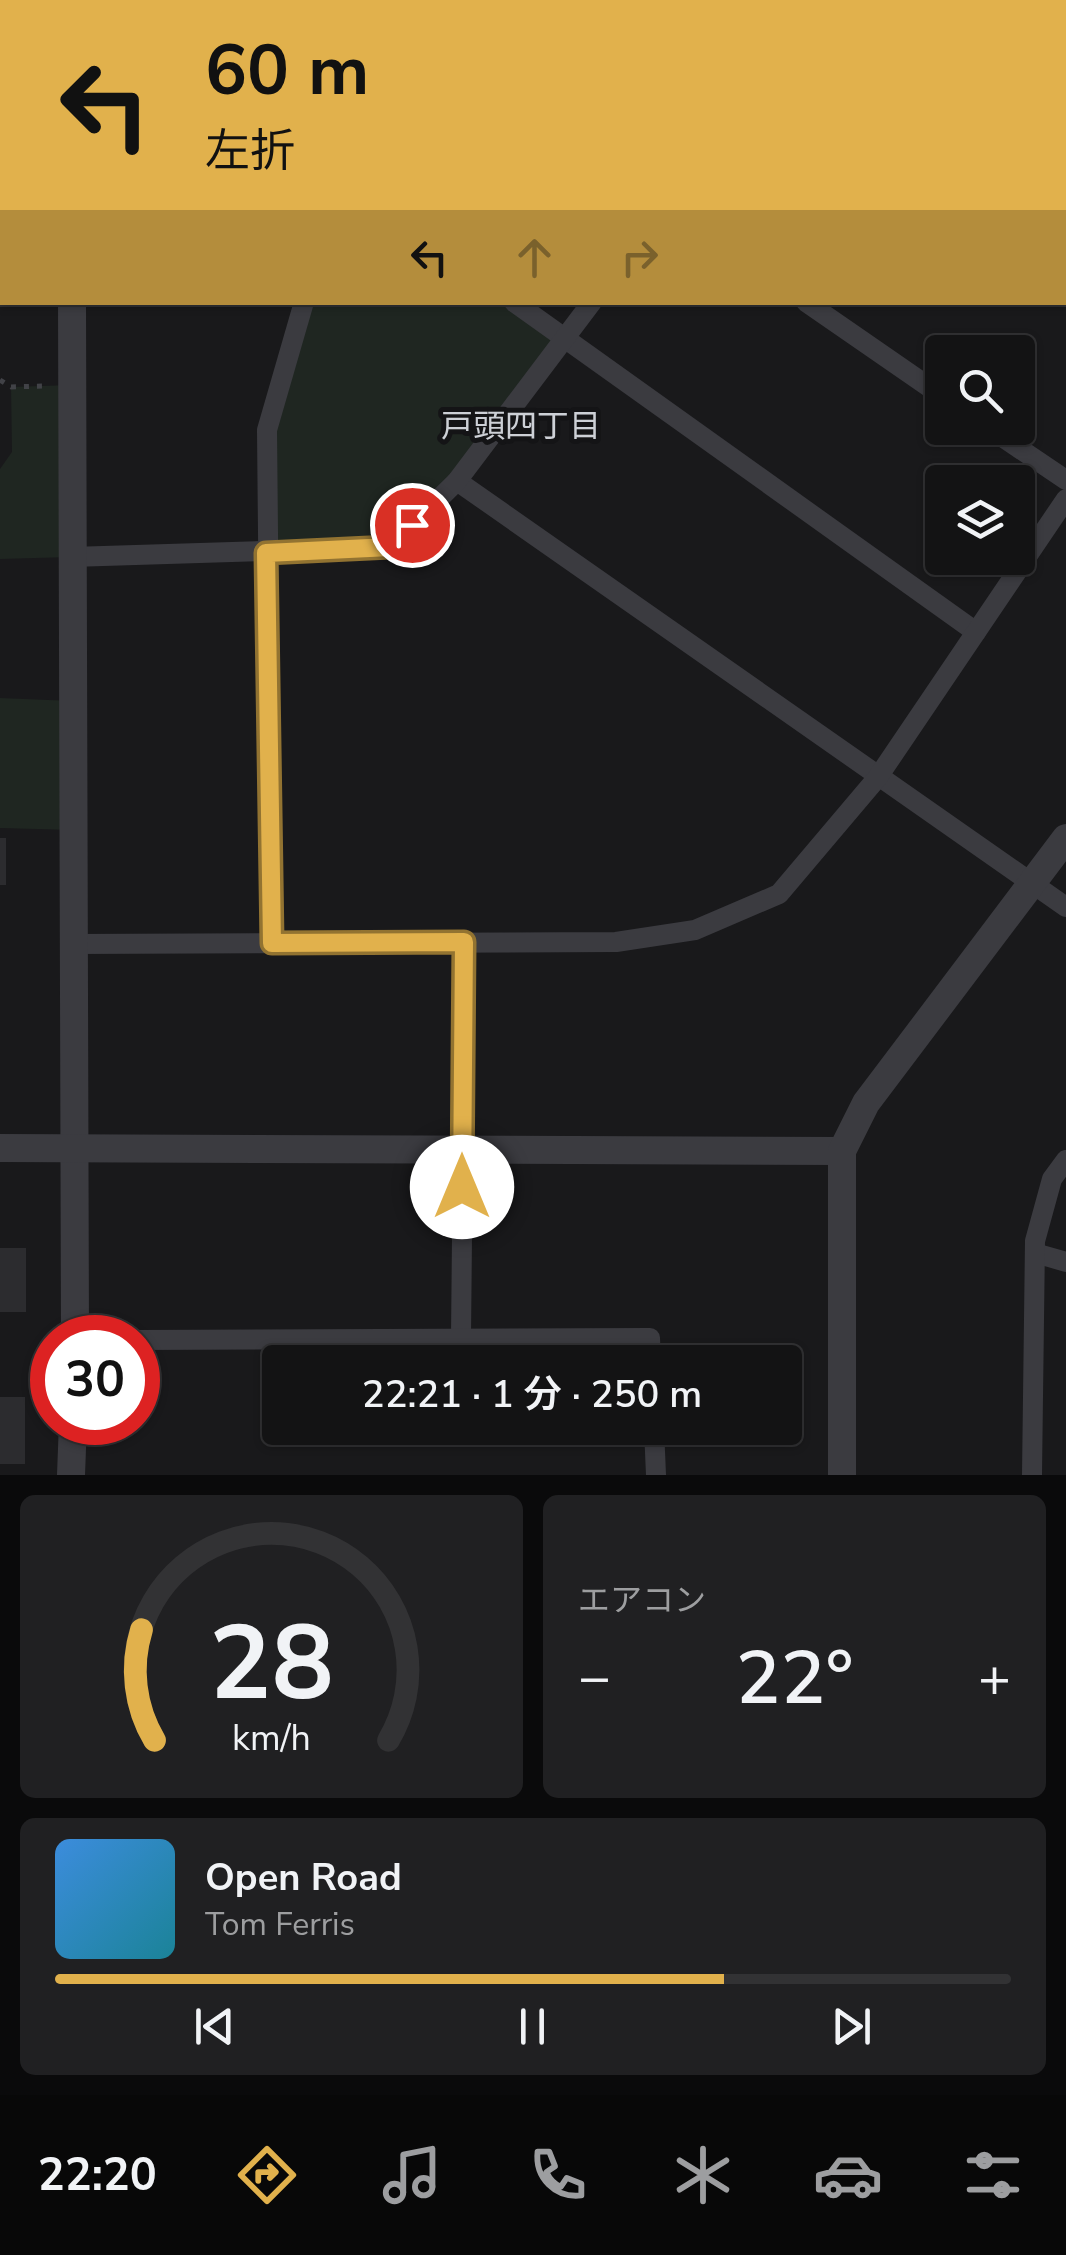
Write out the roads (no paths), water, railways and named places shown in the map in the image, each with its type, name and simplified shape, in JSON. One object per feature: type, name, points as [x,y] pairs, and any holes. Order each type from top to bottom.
[{"type":"street","points":[[72,305],[75,1315]]},
{"type":"street","points":[[272,943],[267,430],[303,305]]},
{"type":"street","points":[[518,305],[976,632]]},
{"type":"street","points":[[72,557],[390,547],[457,481],[590,305]]},
{"type":"street","points":[[810,305],[925,384]]},
{"type":"street","points":[[1014,445],[1066,480]]},
{"type":"street","points":[[457,481],[1066,907]]},
{"type":"street","points":[[74,944],[616,942],[694,930],[779,894],[878,777],[1066,499]]},
{"type":"street","points":[[842,1475],[842,1151],[866,1103],[1066,838]]},
{"type":"street","points":[[462,1336],[464,942]]},
{"type":"street","points":[[0,1148],[842,1151]]},
{"type":"street","points":[[1032,1475],[1035,1253],[1043,1204],[1052,1179],[1066,1160]]},
{"type":"street","points":[[1035,1253],[1066,1262]]},
{"type":"street","points":[[160,1340],[650,1338],[650,1345]]},
{"type":"street","points":[[71,1475],[72,1445]]},
{"type":"street","points":[[655,1445],[656,1475]]},
{"type":"district","name":"戸頭四丁目","points":[[521,426]]}]
